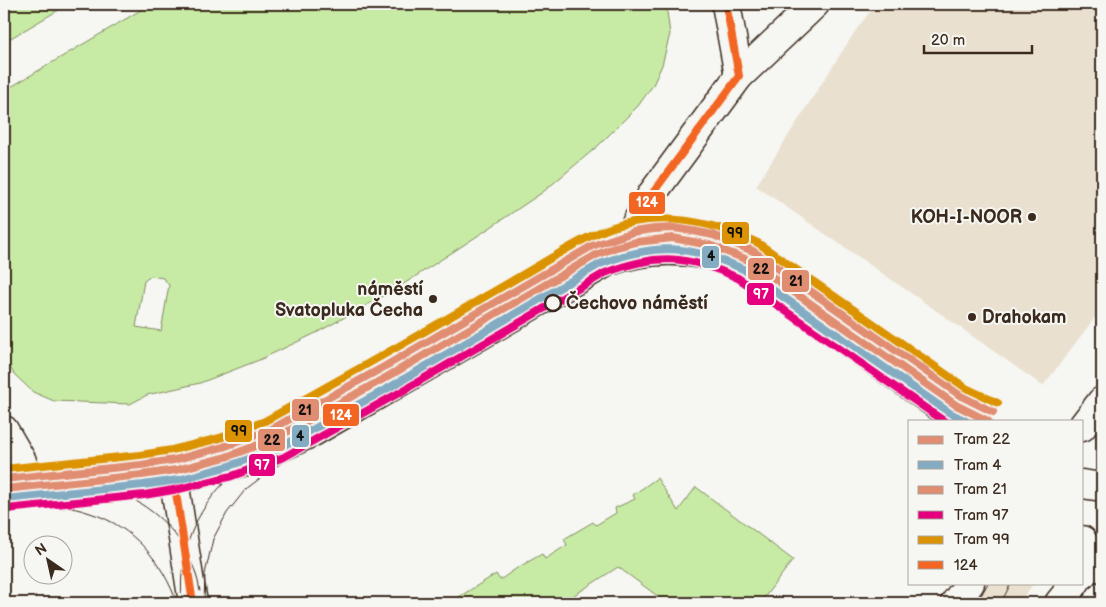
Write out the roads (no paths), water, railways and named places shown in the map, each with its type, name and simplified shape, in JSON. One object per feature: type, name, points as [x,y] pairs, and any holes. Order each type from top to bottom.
[{"type":"street","points":[[726,4],[738,76]]},
{"type":"street","points":[[625,255],[625,244],[652,194],[738,76],[815,4]]},
{"type":"street","points":[[4,430],[22,461],[17,496],[174,480],[222,468],[279,448],[326,424],[607,262],[625,255],[644,251],[681,250],[713,256],[743,267],[959,420]]},
{"type":"street","points":[[1084,424],[1102,401]]},
{"type":"street","points":[[174,480],[193,603]]},
{"type":"street","points":[[1084,484],[1102,487]]},
{"type":"street","points":[[955,603],[969,584]]},
{"type":"street","points":[[1060,603],[1074,584]]},
{"type":"tram line","name":"99","points":[[4,469],[172,450],[220,438],[265,421],[404,344],[580,241],[622,224],[649,220],[665,219],[697,222],[743,236],[758,243],[966,388],[998,403]]},
{"type":"tram line","name":"21","points":[[4,479],[174,460],[223,447],[270,430],[382,368],[592,246],[633,232],[654,229],[674,228],[713,235],[753,251],[961,396],[993,412]]},
{"type":"tram line","name":"22","points":[[4,489],[176,470],[226,457],[274,439],[387,377],[596,255],[636,242],[673,238],[709,245],[748,260],[956,405],[986,420]]},
{"type":"tram line","name":"4","points":[[5,499],[178,480],[229,466],[279,448],[392,386],[600,264],[638,252],[656,250],[689,251],[706,255],[743,269],[950,413],[964,420]]},
{"type":"tram line","name":"97","points":[[6,509],[144,495],[179,489],[232,476],[284,457],[397,394],[605,273],[641,262],[656,260],[672,259],[687,261],[720,270],[738,278],[943,420]]},
{"type":"tram line","points":[[182,603],[184,558],[197,521],[218,489],[247,462],[280,438],[387,377]]},
{"type":"tram line","points":[[204,603],[205,574],[213,539],[227,513],[246,489],[304,448],[382,403]]},
{"type":"tram line","points":[[915,405],[938,420]]},
{"type":"tram line","points":[[956,405],[976,420]]},
{"type":"tram line","points":[[46,484],[88,484],[109,489],[146,507],[162,520],[187,552],[195,571],[200,591]]},
{"type":"tram line","points":[[30,503],[60,506],[83,511],[106,519],[120,527],[133,536],[155,560],[164,573],[177,603]]},
{"type":"tram line","points":[[977,603],[987,584]]},
{"type":"tram line","points":[[1001,603],[1010,584]]},
{"type":"place","name":"KOH-I-NOOR","points":[[1032,217]]},
{"type":"place","name":"náměstí Svatopluka Čecha","points":[[433,299]]},
{"type":"place","name":"Čechovo náměstí","points":[[553,303]]},
{"type":"place","name":"Drahokam","points":[[972,317]]}]
